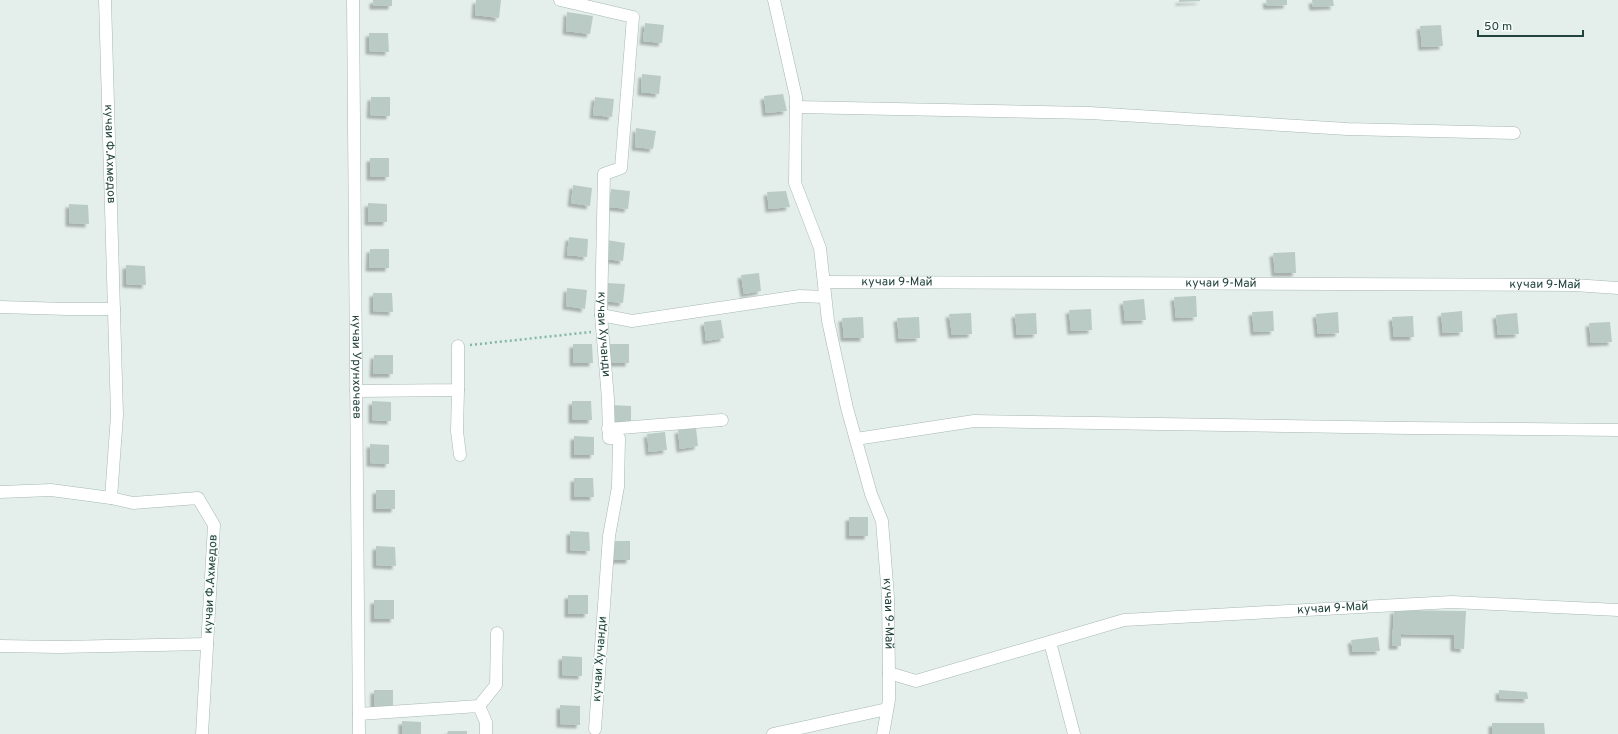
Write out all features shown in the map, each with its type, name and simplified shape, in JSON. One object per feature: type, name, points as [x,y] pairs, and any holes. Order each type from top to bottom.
[{"type":"street","name":"кучаи Ф.Ахмедов","points":[[105,0],[117,415],[111,498]]},
{"type":"street","name":"кучаи Урунхочаев","points":[[353,0],[359,734]]},
{"type":"street","name":"кучаи Хучанди","points":[[560,0],[633,17],[622,168],[604,174],[602,315],[608,399],[608,429],[609,438],[619,438],[618,487],[609,536],[595,729]]},
{"type":"street","name":"кучаи 9-Май","points":[[774,0],[796,98],[795,183],[820,248],[828,321],[856,439],[871,494],[882,521],[888,597],[889,673],[887,709],[883,734]]},
{"type":"street","points":[[796,107],[1090,113],[1347,129],[1514,133]]},
{"type":"street","name":"кучаи 9-Май","points":[[824,282],[1574,284],[1618,288]]},
{"type":"street","points":[[602,315],[632,321],[800,296],[825,298]]},
{"type":"street","points":[[0,306],[67,309],[114,309]]},
{"type":"street","points":[[458,346],[457,431],[460,455]]},
{"type":"street","points":[[356,391],[458,390]]},
{"type":"street","points":[[608,429],[722,420]]},
{"type":"street","points":[[856,439],[974,421],[1618,430]]},
{"type":"street","name":"кучаи Ф.Ахмедов","points":[[0,492],[51,490],[111,498],[132,504],[198,498],[214,525],[202,734]]},
{"type":"street","name":"кучаи 9-Май","points":[[889,673],[916,681],[1124,620],[1452,602],[1618,610]]},
{"type":"street","points":[[359,714],[480,706],[496,685],[497,633]]},
{"type":"street","points":[[1050,642],[1074,734]]},
{"type":"street","name":"кучаи Ф.Ахмедов","points":[[0,646],[59,647],[208,644]]},
{"type":"street","points":[[480,706],[486,722],[486,734]]},
{"type":"street","points":[[773,734],[887,709]]},
{"type":"path","points":[[458,346],[603,331]]},
{"type":"building","points":[[373,0],[392,0],[392,6],[373,6]]},
{"type":"building","points":[[476,0],[501,0],[499,18],[475,15]]},
{"type":"building","points":[[1179,0],[1200,0],[1200,1],[1179,2]]},
{"type":"building","points":[[1266,0],[1287,0],[1287,5],[1267,6]]},
{"type":"building","points":[[1312,0],[1333,0],[1334,6],[1313,7]]},
{"type":"building","points":[[567,12],[593,16],[590,34],[566,31]]},
{"type":"building","points":[[645,23],[664,25],[662,43],[643,41]]},
{"type":"building","points":[[1441,25],[1443,46],[1422,47],[1420,26]]},
{"type":"building","points":[[369,33],[388,33],[389,52],[369,51]]},
{"type":"building","points":[[642,74],[661,76],[659,94],[641,92]]},
{"type":"building","points":[[783,94],[787,111],[766,113],[764,96]]},
{"type":"building","points":[[371,97],[390,97],[390,116],[370,115]]},
{"type":"building","points":[[595,97],[614,99],[612,117],[593,115]]},
{"type":"building","points":[[636,128],[656,131],[653,149],[635,147]]},
{"type":"building","points":[[370,158],[389,158],[389,177],[370,177]]},
{"type":"building","points":[[573,185],[592,188],[590,206],[571,203]]},
{"type":"building","points":[[611,189],[630,191],[628,209],[609,207]]},
{"type":"building","points":[[786,191],[790,207],[769,209],[767,192]]},
{"type":"building","points":[[368,203],[387,204],[387,222],[368,222]]},
{"type":"building","points":[[69,204],[88,205],[89,224],[69,223]]},
{"type":"building","points":[[569,237],[588,239],[587,257],[567,255]]},
{"type":"building","points":[[607,240],[625,243],[623,261],[605,259]]},
{"type":"building","points":[[370,249],[389,249],[389,268],[369,268]]},
{"type":"building","points":[[1295,252],[1296,273],[1275,273],[1273,253]]},
{"type":"building","points":[[126,265],[145,266],[146,285],[126,284]]},
{"type":"building","points":[[759,273],[761,291],[744,294],[741,275]]},
{"type":"building","points":[[606,283],[625,284],[623,303],[604,301]]},
{"type":"building","points":[[567,288],[587,290],[585,309],[566,306]]},
{"type":"building","points":[[373,293],[392,293],[393,312],[373,311]]},
{"type":"building","points":[[1196,296],[1197,317],[1176,318],[1174,297]]},
{"type":"building","points":[[1144,299],[1146,320],[1125,321],[1123,301]]},
{"type":"building","points":[[1091,309],[1092,330],[1071,331],[1069,310]]},
{"type":"building","points":[[1273,311],[1274,331],[1254,332],[1252,312]]},
{"type":"building","points":[[1462,311],[1463,332],[1443,333],[1441,313]]},
{"type":"building","points":[[1338,312],[1339,333],[1318,334],[1316,314]]},
{"type":"building","points":[[971,313],[972,334],[952,335],[949,314]]},
{"type":"building","points":[[1036,313],[1037,334],[1017,335],[1015,314]]},
{"type":"building","points":[[1517,313],[1519,334],[1498,335],[1496,315]]},
{"type":"building","points":[[1413,316],[1414,337],[1394,337],[1392,317]]},
{"type":"building","points":[[863,317],[864,338],[844,338],[842,318]]},
{"type":"building","points":[[919,317],[920,338],[899,339],[897,318]]},
{"type":"building","points":[[721,320],[724,338],[706,341],[704,322]]},
{"type":"building","points":[[1610,322],[1612,342],[1591,343],[1589,323]]},
{"type":"building","points":[[573,344],[592,344],[593,363],[573,363]]},
{"type":"building","points":[[609,344],[629,344],[629,363],[609,363]]},
{"type":"building","points":[[374,355],[393,355],[393,374],[373,374]]},
{"type":"building","points":[[372,401],[391,402],[391,421],[372,420]]},
{"type":"building","points":[[572,401],[591,401],[592,420],[572,420]]},
{"type":"building","points":[[611,405],[631,406],[631,425],[611,424]]},
{"type":"building","points":[[696,428],[698,446],[680,449],[678,430]]},
{"type":"building","points":[[665,432],[667,450],[649,452],[647,434]]},
{"type":"building","points":[[574,436],[594,437],[594,455],[574,455]]},
{"type":"building","points":[[370,444],[389,445],[389,464],[370,463]]},
{"type":"building","points":[[574,478],[593,478],[594,497],[574,497]]},
{"type":"building","points":[[376,490],[395,490],[395,509],[376,509]]},
{"type":"building","points":[[849,517],[868,517],[868,536],[849,536]]},
{"type":"building","points":[[570,531],[589,532],[590,551],[570,550]]},
{"type":"building","points":[[611,541],[630,541],[630,560],[611,560]]},
{"type":"building","points":[[376,546],[395,547],[396,566],[376,565]]},
{"type":"building","points":[[568,595],[588,595],[588,614],[568,614]]},
{"type":"building","points":[[374,600],[394,600],[394,619],[374,619]]},
{"type":"building","points":[[1394,610],[1466,611],[1464,649],[1454,648],[1454,635],[1401,634],[1401,646],[1392,646]]},
{"type":"building","points":[[1378,637],[1380,651],[1353,652],[1351,640]]},
{"type":"building","points":[[562,656],[582,657],[582,676],[562,675]]},
{"type":"building","points":[[374,690],[393,690],[393,709],[374,709]]},
{"type":"building","points":[[1499,690],[1527,692],[1528,699],[1499,698]]},
{"type":"building","points":[[560,705],[580,706],[580,725],[560,724]]},
{"type":"building","points":[[402,721],[421,722],[421,734],[402,734]]},
{"type":"building","points":[[1492,723],[1544,723],[1545,734],[1492,734]]},
{"type":"building","points":[[448,731],[467,731],[467,734],[447,734]]}]
